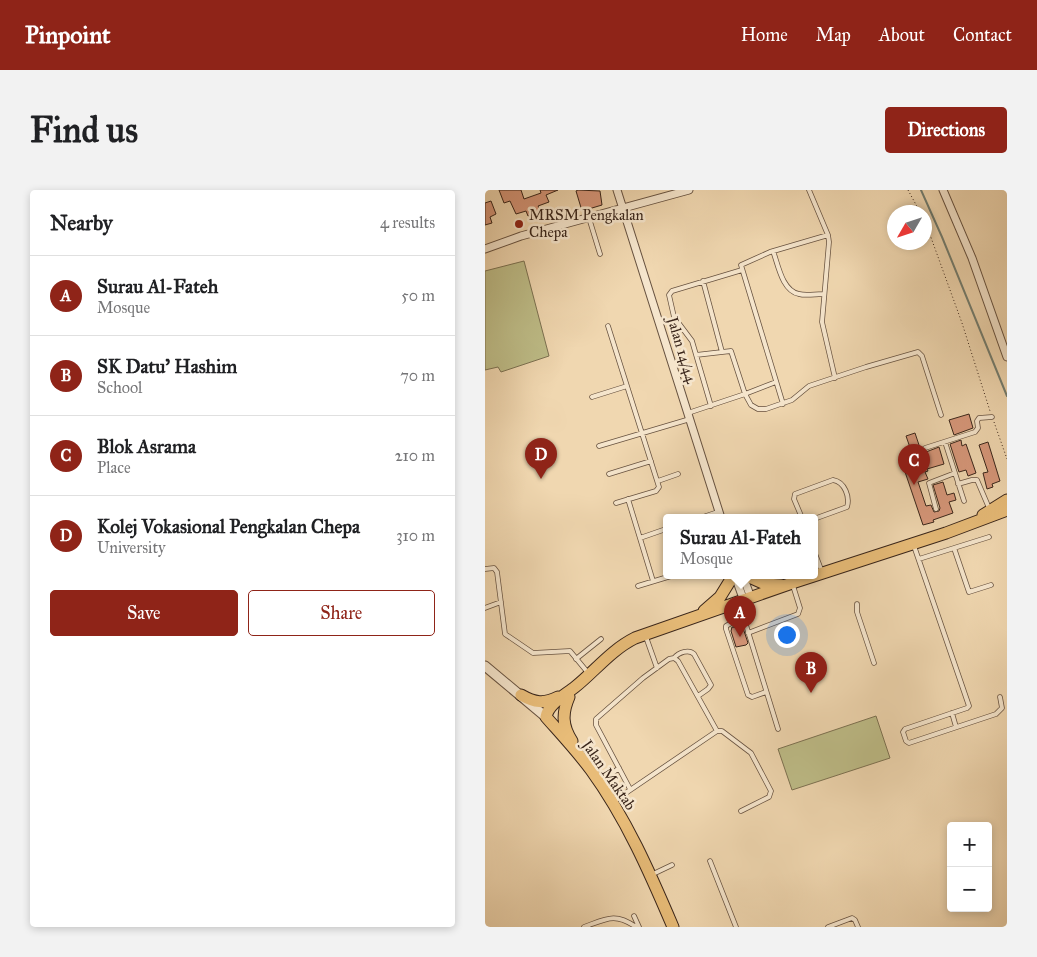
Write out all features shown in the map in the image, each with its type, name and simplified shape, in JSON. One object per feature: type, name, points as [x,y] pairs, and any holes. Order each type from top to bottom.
[{"type":"main road","points":[[969,524],[1007,500]]},
{"type":"main road","points":[[818,575],[1007,511]]},
{"type":"main road","points":[[685,621],[704,611],[715,602],[732,579]]},
{"type":"main road","points":[[754,579],[765,584],[779,585],[791,580]]},
{"type":"main road","points":[[545,717],[547,712],[567,696],[621,645],[645,634],[748,600],[791,580]]},
{"type":"main road","points":[[521,695],[531,700],[544,702],[567,696]]},
{"type":"main road","points":[[567,696],[563,714],[565,728],[590,769]]},
{"type":"main road","name":"Jalan Maktab","points":[[545,717],[590,769],[612,802],[631,834],[673,927]]},
{"type":"street","name":"Jalan 14/44","points":[[617,190],[720,514]]},
{"type":"street","points":[[485,249],[521,236],[689,190]]},
{"type":"street","points":[[943,190],[972,258],[1007,357]]},
{"type":"street","points":[[736,579],[748,600]]},
{"type":"street","points":[[744,579],[748,600]]},
{"type":"street","name":"Jalan Maktab","points":[[485,666],[545,717]]},
{"type":"lane","points":[[809,190],[828,235],[829,244],[823,294],[822,322],[835,378]]},
{"type":"lane","points":[[589,217],[601,254]]},
{"type":"lane","points":[[783,404],[741,264],[773,251],[828,235]]},
{"type":"lane","points":[[773,251],[789,289],[799,294],[823,294]]},
{"type":"lane","points":[[711,406],[691,340],[674,316],[669,295],[672,291],[742,270]]},
{"type":"lane","points":[[703,282],[721,352]]},
{"type":"lane","points":[[609,326],[659,487],[657,490],[616,503]]},
{"type":"lane","points":[[696,355],[733,352],[749,402],[758,409],[766,410],[794,399],[808,387],[916,352],[919,353],[941,415]]},
{"type":"lane","points":[[599,446],[689,416],[776,382]]},
{"type":"lane","points":[[592,397],[627,386]]},
{"type":"lane","points":[[925,448],[977,431],[979,428],[977,421],[980,417],[992,417]]},
{"type":"lane","points":[[945,442],[964,501]]},
{"type":"lane","points":[[609,474],[651,460]]},
{"type":"lane","points":[[936,509],[929,483],[955,473]]},
{"type":"lane","points":[[658,481],[678,474]]},
{"type":"lane","points":[[800,514],[794,498],[795,494],[833,480],[842,484],[848,501],[847,507],[818,518]]},
{"type":"lane","points":[[958,484],[977,480],[990,510]]},
{"type":"lane","points":[[628,499],[653,581]]},
{"type":"lane","points":[[640,538],[663,531]]},
{"type":"lane","points":[[919,559],[989,537]]},
{"type":"lane","points":[[914,544],[969,705],[967,708],[905,729],[903,731],[906,741],[909,743],[997,714],[1002,708],[1000,698]]},
{"type":"lane","points":[[954,548],[969,592],[991,585]]},
{"type":"lane","points":[[818,561],[823,574]]},
{"type":"lane","points":[[485,569],[494,568],[497,570],[504,632],[506,635],[533,653],[569,651],[589,674]]},
{"type":"lane","points":[[638,586],[663,578]]},
{"type":"lane","points":[[748,633],[798,614],[800,608],[791,580]]},
{"type":"lane","points":[[485,608],[501,602]]},
{"type":"lane","points":[[857,604],[857,612],[874,663]]},
{"type":"lane","points":[[727,606],[733,622]]},
{"type":"lane","points":[[766,692],[752,697],[748,695],[726,629],[727,625],[733,622],[735,624],[745,624],[778,729]]},
{"type":"lane","points":[[645,634],[657,668]]},
{"type":"lane","points":[[576,659],[601,639]]},
{"type":"lane","points":[[631,789],[596,725],[596,719],[657,668],[669,659],[686,651],[694,654],[711,685],[698,696]]},
{"type":"lane","points":[[674,658],[678,661],[717,731]]},
{"type":"lane","points":[[952,713],[956,727]]},
{"type":"lane","points":[[612,802],[717,731],[726,732],[751,753],[771,791],[769,796],[741,811]]},
{"type":"lane","points":[[600,783],[619,768]]},
{"type":"lane","points":[[710,861],[736,927]]},
{"type":"lane","points":[[651,875],[672,866]]},
{"type":"lane","points":[[635,916],[637,927]]},
{"type":"lane","points":[[584,927],[613,917],[637,927]]},
{"type":"lane","points":[[827,927],[838,925],[852,918],[858,927]]},
{"type":"path","points":[[908,190],[916,205]]},
{"type":"path","points":[[932,239],[962,322],[1007,459]]},
{"type":"shaded area","points":[[524,261],[549,356],[501,372],[498,367],[485,370],[485,271]]},
{"type":"shaded area","points":[[876,716],[890,758],[792,790],[778,749]]},
{"type":"building","points":[[499,190],[521,190],[524,199],[541,193],[540,190],[558,190],[546,195],[549,202],[538,206],[541,211],[528,216],[526,211],[516,214],[510,201],[504,203]]},
{"type":"building","points":[[576,191],[600,191],[602,205],[582,211]]},
{"type":"building","points":[[491,201],[496,214],[490,217],[492,223],[485,225],[485,203]]},
{"type":"building","points":[[969,414],[973,428],[954,435],[949,420]]},
{"type":"building","points":[[915,433],[921,451],[926,452],[939,447],[944,464],[927,469],[928,471],[925,472],[928,479],[918,482],[926,506],[931,505],[934,512],[939,511],[940,508],[933,485],[943,482],[947,495],[954,493],[956,500],[949,502],[953,513],[923,525],[901,460],[913,456],[906,436]]},
{"type":"building","points":[[961,440],[962,446],[966,444],[976,473],[968,476],[966,470],[959,472],[950,444]]},
{"type":"building","points":[[988,442],[1000,481],[992,484],[993,487],[987,489],[983,473],[988,472],[979,445]]},
{"type":"building","points":[[732,627],[743,628],[748,643],[746,645],[736,647],[731,631]]},
{"type":"waterway","points":[[921,190],[1007,396]]},
{"type":"place","name":"MRSM Pengkalan Chepa","points":[[519,224]]},
{"type":"place","name":"Kolej Vokasional Pengkalan Chepa","points":[[541,479]]},
{"type":"place","name":"Blok Asrama","points":[[914,485]]},
{"type":"place","name":"Surau Al-Fateh","points":[[740,637]]},
{"type":"place","name":"SK Datu' Hashim","points":[[811,693]]}]
